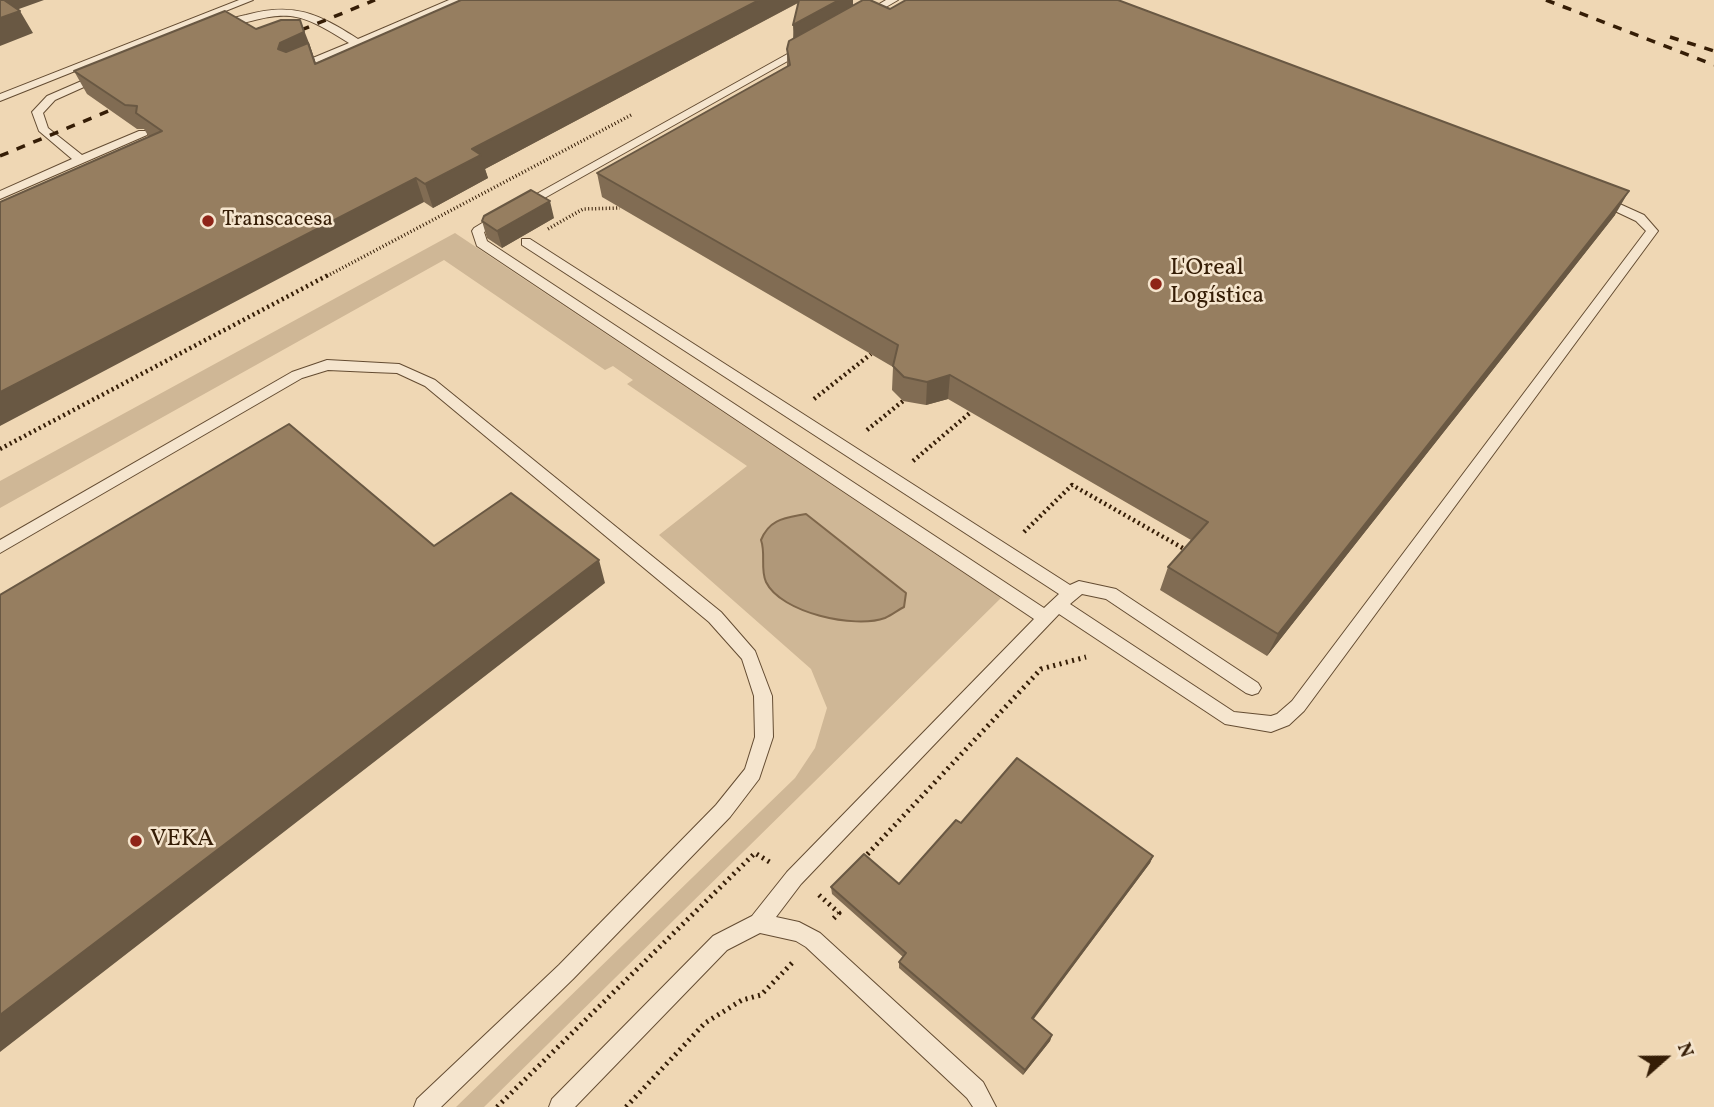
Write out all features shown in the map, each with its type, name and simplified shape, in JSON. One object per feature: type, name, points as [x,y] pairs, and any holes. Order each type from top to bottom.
[{"type":"lane","points":[[0,98],[247,0]]},
{"type":"lane","points":[[294,70],[457,0]]},
{"type":"lane","points":[[856,20],[893,0]]},
{"type":"lane","points":[[211,30],[273,11],[295,10],[316,16],[357,43]]},
{"type":"lane","points":[[820,41],[483,227],[478,231],[478,240],[1231,719],[1271,724],[1283,720],[1298,706],[1651,231],[1640,218],[1621,207],[1583,192]]},
{"type":"lane","points":[[80,160],[43,129],[37,112],[51,98],[107,73]]},
{"type":"lane","points":[[0,195],[143,133]]},
{"type":"lane","points":[[526,242],[892,478],[1057,606]]},
{"type":"lane","points":[[0,547],[298,375],[327,365],[399,369],[429,383],[521,455],[715,617],[749,656],[763,696],[764,737],[753,773],[723,811],[566,972],[425,1107]]},
{"type":"lane","points":[[560,1107],[720,943],[759,923],[794,878],[1057,606],[1079,587],[1110,594],[1252,688]]},
{"type":"lane","points":[[759,923],[799,932],[813,940],[975,1090],[985,1107]]},
{"type":"path","points":[[0,449],[638,111]]},
{"type":"path","points":[[794,415],[871,354]]},
{"type":"path","points":[[892,478],[971,412]]},
{"type":"path","points":[[854,867],[1041,669],[1121,648]]},
{"type":"path","points":[[626,1107],[718,1010],[743,997],[761,995],[839,913],[824,898]]},
{"type":"shaded area","points":[[455,233],[1001,598],[484,1107],[456,1107],[795,778],[815,748],[827,708],[811,669],[659,535],[747,466],[627,384],[633,380],[613,366],[605,370],[444,260],[0,508],[0,481]]},
{"type":"shaded area","points":[[806,514],[906,593],[904,607],[885,618],[872,621],[838,620],[802,610],[774,593],[764,577],[761,540],[774,523]]},
{"type":"building","points":[[0,0],[4,0],[20,11],[0,18]]},
{"type":"building","name":"Transcacesa","points":[[461,0],[759,0],[472,149],[481,155],[425,184],[416,178],[0,392],[0,202],[162,131],[136,113],[137,106],[125,105],[74,71],[225,11],[256,29],[281,20],[300,20],[304,32],[280,43],[278,49],[286,52],[308,43],[315,64]]},
{"type":"building","points":[[799,0],[839,0],[793,25]]},
{"type":"building","name":"L'Oreal Logística","points":[[863,0],[870,0],[890,9],[906,0],[1118,0],[1629,191],[1278,634],[1168,567],[1208,522],[950,375],[927,382],[904,377],[893,366],[898,345],[597,173],[790,65],[787,49],[789,41]]},
{"type":"building","points":[[531,190],[550,201],[497,231],[482,221],[484,216]]},
{"type":"building","name":"VEKA","points":[[289,424],[434,546],[511,493],[599,560],[0,1015],[0,595]]},
{"type":"building","points":[[1017,758],[1153,856],[1032,1018],[1052,1035],[1025,1070],[899,962],[906,953],[831,887],[864,854],[899,884],[956,820],[961,823]]},
{"type":"railway","points":[[284,37],[375,0]]},
{"type":"railway","points":[[1546,0],[1714,65]]},
{"type":"railway","points":[[1670,37],[1714,51]]},
{"type":"railway","points":[[0,156],[111,110]]},
{"type":"place","name":"Transcacesa","points":[[208,221]]},
{"type":"place","name":"L'Oreal Logística","points":[[1156,284]]},
{"type":"place","name":"VEKA","points":[[136,841]]}]
